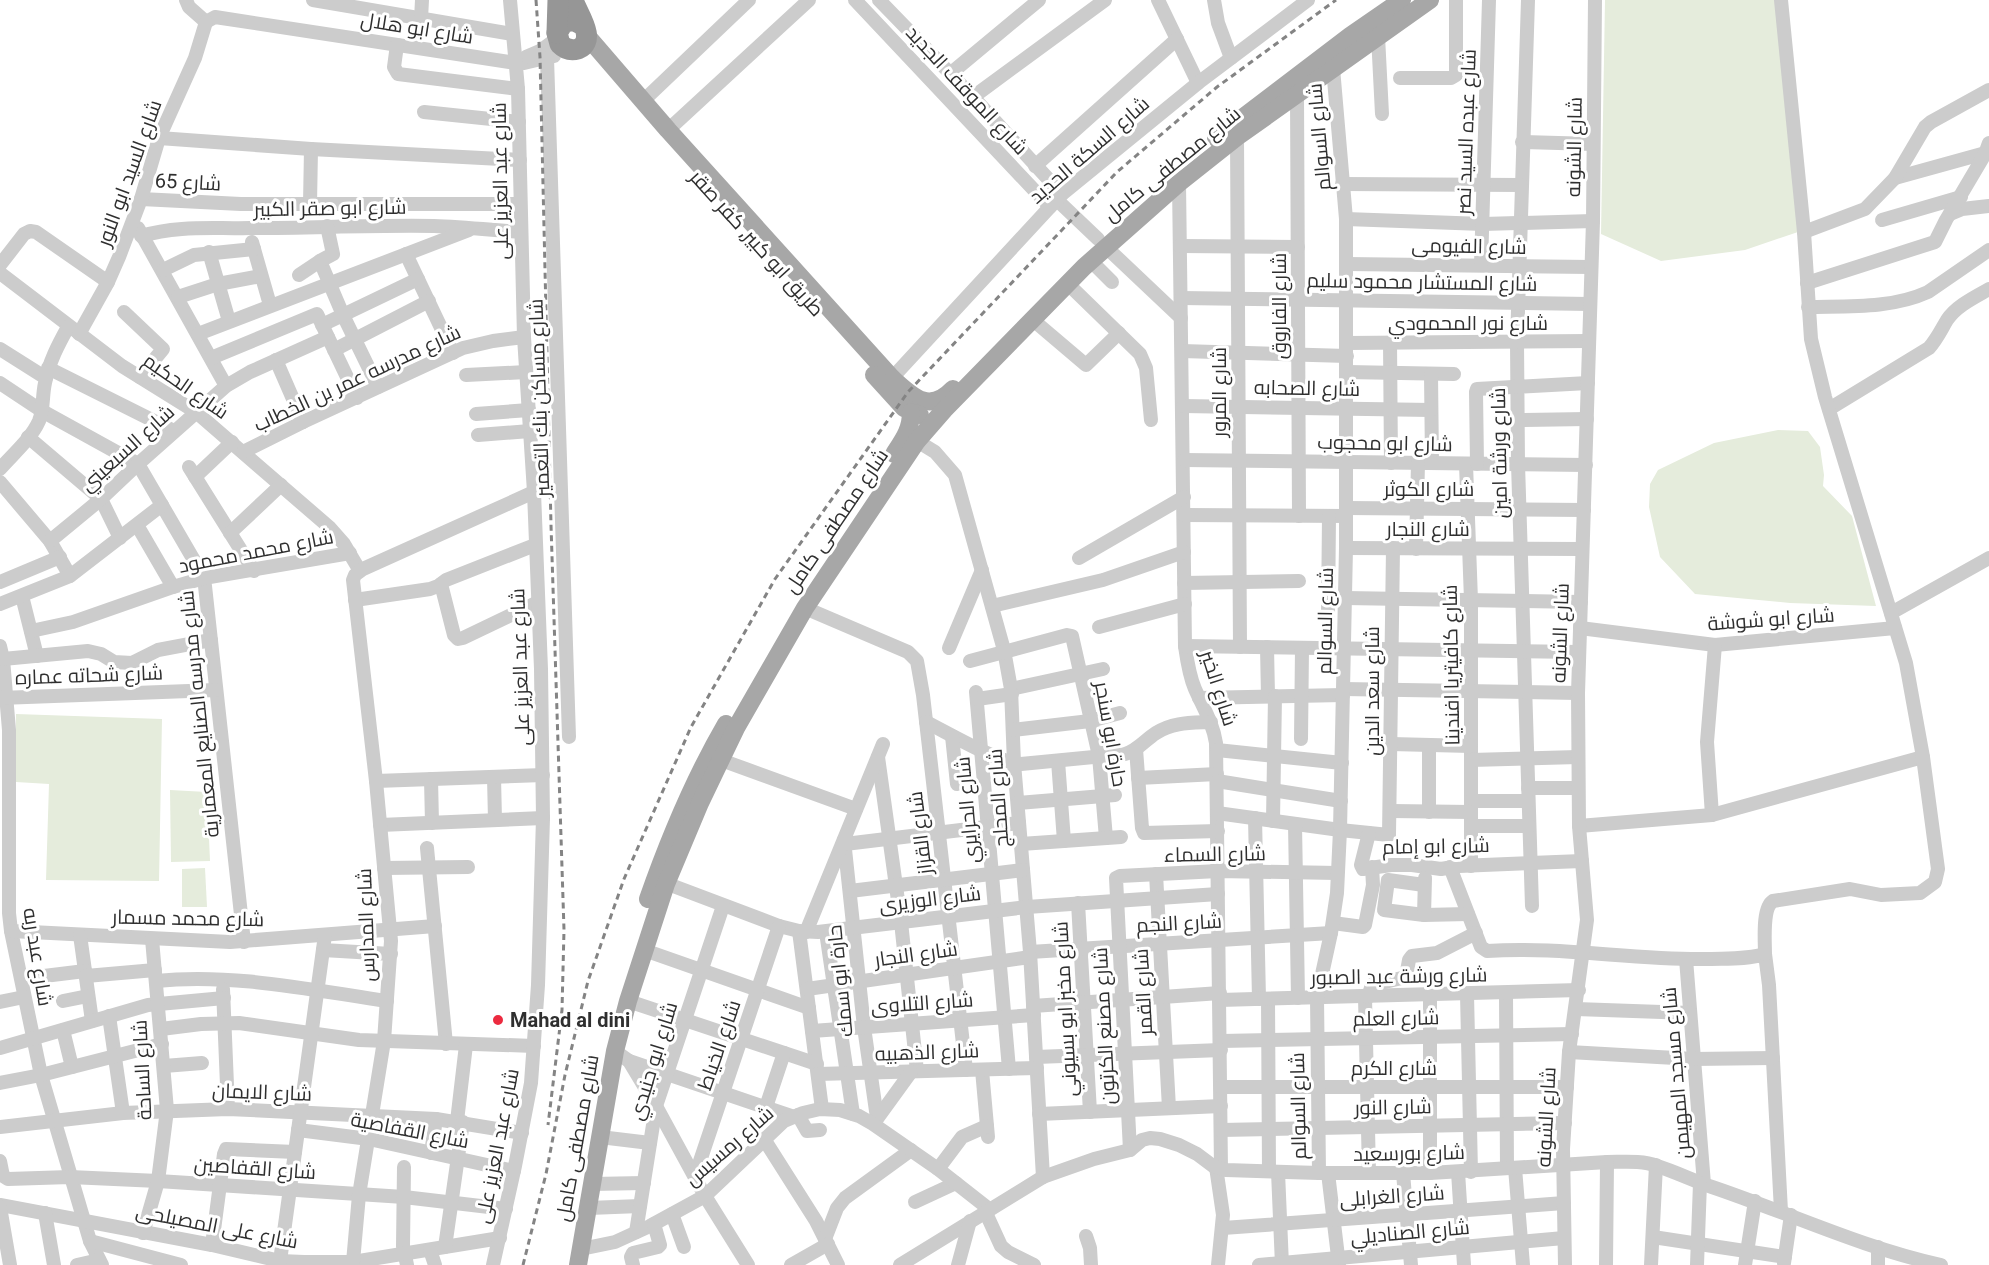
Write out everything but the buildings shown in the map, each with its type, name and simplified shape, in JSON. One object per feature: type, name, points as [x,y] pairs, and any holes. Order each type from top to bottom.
[{"type":"highway","points":[[558,0],[573,38]]},
{"type":"highway","name":"طريق ابو كبير, كفر صقر","points":[[573,0],[573,38]]},
{"type":"main road","name":"شارع مصطفى كامل","points":[[944,404],[1033,320],[1091,261],[1126,214],[1237,121],[1350,36],[1402,6],[1430,0]]},
{"type":"main road","name":"شارع مصطفى كامل","points":[[577,1260],[605,1060],[638,928],[736,728],[805,608],[944,404],[1102,244],[1237,137],[1378,36],[1402,6]]},
{"type":"main road","name":"طريق ابو كبير, كفر صقر","points":[[573,38],[643,101],[892,378],[916,398],[925,402],[944,404]]},
{"type":"main road","name":"طريق ابو كبير, كفر صقر","points":[[573,38],[899,403],[911,412]]},
{"type":"main road","points":[[911,412],[927,415],[944,404]]},
{"type":"main road","name":"شارع مصطفى كامل","points":[[577,1260],[589,1208],[600,1137],[622,1056],[628,1001],[661,882],[705,761],[794,603],[907,434],[911,423],[911,412]]},
{"type":"street","points":[[186,0],[189,7],[206,22]]},
{"type":"street","points":[[313,0],[512,34]]},
{"type":"street","points":[[421,19],[422,0]]},
{"type":"street","name":"شارع عبد العزيز على","points":[[493,1265],[531,1083],[538,985],[543,818],[534,492],[520,232],[518,88],[510,0]]},
{"type":"street","points":[[643,101],[749,0]]},
{"type":"street","points":[[668,130],[809,0]]},
{"type":"street","name":"شارع الموقف الجديد","points":[[855,0],[1056,200]]},
{"type":"street","name":"شارع الموقف الجديد","points":[[879,0],[973,97],[1035,166],[1056,200]]},
{"type":"street","points":[[950,74],[1039,0]]},
{"type":"street","points":[[973,97],[1105,0]]},
{"type":"street","points":[[1158,0],[1198,82]]},
{"type":"street","points":[[1214,0],[1218,23],[1231,58]]},
{"type":"street","name":"شارع السكة الحديد","points":[[892,378],[1056,200],[1198,82],[1308,0]]},
{"type":"street","points":[[1400,78],[1451,78],[1456,75],[1456,0]]},
{"type":"street","name":"شارع عبده السيد نصر","points":[[1481,265],[1489,0]]},
{"type":"street","name":"شارع ورشة امين","points":[[1528,0],[1517,342],[1518,464],[1532,906]]},
{"type":"street","name":"شارع الشونه","points":[[1565,1265],[1562,1165],[1564,1123],[1569,1052],[1587,920],[1579,826],[1578,693],[1593,221],[1595,0]]},
{"type":"street","points":[[1653,1237],[1698,1244],[1746,1258],[1784,1261],[1786,1213],[1765,954],[1766,910],[1769,903],[1773,901],[1850,889],[1881,895],[1920,893],[1935,882],[1937,876],[1938,860],[1906,663],[1829,409],[1811,339],[1804,232],[1781,0]]},
{"type":"street","name":"شارع ابو هلال","points":[[206,22],[215,17],[516,63],[547,58],[573,38]]},
{"type":"street","name":"شارع السيد ابو النور","points":[[74,330],[108,282],[141,199],[159,138],[195,58],[206,22]]},
{"type":"street","points":[[1378,36],[1382,114]]},
{"type":"street","points":[[516,63],[573,38]]},
{"type":"street","points":[[1035,166],[1177,39]]},
{"type":"street","points":[[397,45],[394,67],[398,74],[518,88]]},
{"type":"street","name":"شارع مساكن بنك التعمير","points":[[547,58],[569,737]]},
{"type":"street","name":"شارع السوالم","points":[[1333,68],[1346,219],[1346,548],[1340,830],[1332,928],[1317,998],[1317,1039],[1318,1128],[1334,1220],[1338,1261]]},
{"type":"street","points":[[1804,232],[1864,209],[1895,178],[1925,127],[1989,90]]},
{"type":"street","name":"شارع الفاروق","points":[[1297,96],[1299,516]]},
{"type":"street","points":[[424,112],[519,122]]},
{"type":"street","name":"شارع المرور","points":[[1237,137],[1240,647]]},
{"type":"street","points":[[159,138],[520,160]]},
{"type":"street","points":[[1522,142],[1593,144]]},
{"type":"street","points":[[310,204],[311,149]]},
{"type":"street","points":[[1895,178],[1988,149]]},
{"type":"street","points":[[1808,283],[1935,242],[1988,149]]},
{"type":"street","name":"شارع الخير","points":[[1179,183],[1185,646],[1189,669],[1199,698],[1211,722],[1217,750],[1221,1046],[1219,1168],[1222,1202],[1218,1265]]},
{"type":"street","points":[[1342,184],[1521,185]]},
{"type":"street","points":[[1882,220],[1961,197]]},
{"type":"street","name":"شارع 65","points":[[141,199],[242,204],[520,204]]},
{"type":"street","points":[[1056,200],[1181,318]]},
{"type":"street","points":[[1950,214],[1962,209],[1989,206]]},
{"type":"street","points":[[134,218],[141,236],[163,270],[226,386]]},
{"type":"street","points":[[1346,219],[1483,224],[1593,221]]},
{"type":"street","points":[[299,275],[333,254],[327,226]]},
{"type":"street","name":"شارع ابو صقر الكبير","points":[[141,236],[177,228],[327,226],[434,226],[520,232]]},
{"type":"street","points":[[249,228],[270,305]]},
{"type":"street","points":[[198,334],[329,282],[473,229]]},
{"type":"street","points":[[0,265],[26,232],[36,232],[108,282]]},
{"type":"street","points":[[1180,246],[1298,247]]},
{"type":"street","points":[[163,270],[188,257],[209,252],[254,249]]},
{"type":"street","points":[[1808,307],[1872,306],[1919,296],[1989,250]]},
{"type":"street","points":[[209,252],[229,321]]},
{"type":"street","points":[[406,254],[453,353]]},
{"type":"street","points":[[320,261],[378,387]]},
{"type":"street","points":[[1091,261],[1112,282]]},
{"type":"street","name":"شارع الفيومى","points":[[1347,264],[1591,267]]},
{"type":"street","name":"شارع الحكيم","points":[[0,273],[140,377],[196,412],[329,527],[350,553],[360,571]]},
{"type":"street","points":[[178,297],[218,284],[261,276]]},
{"type":"street","points":[[211,358],[322,325],[418,279]]},
{"type":"street","points":[[1068,285],[1140,354],[1145,363],[1151,420]]},
{"type":"street","points":[[1829,409],[1929,348],[1955,311],[1989,289]]},
{"type":"street","name":"شارع المستشار محمود سليم","points":[[1181,298],[1590,304]]},
{"type":"street","points":[[334,350],[429,301]]},
{"type":"street","points":[[124,312],[163,349],[140,377]]},
{"type":"street","points":[[1033,320],[1086,365],[1119,333]]},
{"type":"street","points":[[322,325],[357,398]]},
{"type":"street","name":"شارع السبعيني","points":[[50,541],[101,499],[226,386],[276,360],[322,325]]},
{"type":"street","points":[[0,469],[37,424],[42,411],[47,373],[53,355],[74,330]]},
{"type":"street","name":"شارع مدرسه عمر بن الخطاب","points":[[243,452],[453,353],[486,342],[524,337]]},
{"type":"street","name":"شارع نور المحمودي","points":[[1182,351],[1299,355],[1390,342],[1589,341]]},
{"type":"street","points":[[1390,342],[1391,463]]},
{"type":"street","points":[[0,349],[174,431]]},
{"type":"street","points":[[276,360],[303,422]]},
{"type":"street","points":[[466,375],[526,372]]},
{"type":"street","points":[[1347,372],[1454,374]]},
{"type":"street","points":[[1416,549],[1417,509],[1431,410],[1431,374]]},
{"type":"street","points":[[0,383],[42,411],[138,464]]},
{"type":"street","points":[[1518,386],[1588,383]]},
{"type":"street","name":"شارع كافيتريا افندينا","points":[[1471,866],[1471,600],[1467,509],[1476,392],[1481,388],[1518,386]]},
{"type":"street","name":"شارع الصحابه","points":[[1183,405],[1431,410]]},
{"type":"street","points":[[476,414],[529,410]]},
{"type":"street","points":[[1518,420],[1587,419]]},
{"type":"street","points":[[478,435],[530,431]]},
{"type":"street","points":[[28,437],[101,499],[120,538]]},
{"type":"street","name":"شارع المحلج","points":[[917,441],[935,452],[955,475],[1004,650],[1011,692],[1014,763],[1027,907],[1042,1177]]},
{"type":"street","points":[[232,442],[192,472],[254,571]]},
{"type":"street","name":"شارع ابو محجوب","points":[[1184,460],[1586,465]]},
{"type":"street","name":"شارع مدرسه الصنايع المعمارية","points":[[138,464],[204,578],[244,942]]},
{"type":"street","points":[[0,482],[50,541],[70,576]]},
{"type":"street","points":[[230,533],[281,485]]},
{"type":"street","points":[[360,571],[534,492]]},
{"type":"street","points":[[1079,558],[1184,497]]},
{"type":"street","points":[[0,604],[70,576],[162,505]]},
{"type":"street","name":"شارع الكوثر","points":[[1184,515],[1329,516],[1346,512],[1417,509],[1584,510]]},
{"type":"street","points":[[1328,616],[1329,516]]},
{"type":"street","points":[[137,525],[173,587]]},
{"type":"street","points":[[355,600],[430,589],[446,579],[536,544]]},
{"type":"street","name":"شارع النجار","points":[[1346,548],[1582,549]]},
{"type":"street","name":"شارع سعد الدين","points":[[1369,833],[1387,836],[1390,834],[1393,549]]},
{"type":"street","points":[[992,606],[1103,580],[1184,552]]},
{"type":"street","name":"شارع محمد محمود","points":[[31,631],[73,622],[204,578],[350,553]]},
{"type":"street","points":[[0,582],[60,557]]},
{"type":"street","points":[[1891,613],[1989,558]]},
{"type":"street","points":[[949,648],[982,570]]},
{"type":"street","name":"شارع المدارس","points":[[353,1262],[358,1195],[384,1041],[390,954],[390,930],[376,781],[353,585],[355,575],[360,571]]},
{"type":"street","points":[[1184,583],[1299,581]]},
{"type":"street","points":[[441,584],[454,635],[458,639],[538,602]]},
{"type":"street","points":[[22,596],[37,656]]},
{"type":"street","points":[[1345,598],[1581,602]]},
{"type":"street","points":[[1099,627],[1185,604]]},
{"type":"street","name":"شارع القزاز","points":[[805,608],[908,652],[918,664],[966,1070]]},
{"type":"street","name":"شارع ابو شوشة","points":[[1580,628],[1715,645],[1895,628]]},
{"type":"street","name":"حارة ابو سنجر","points":[[1004,650],[1069,635],[1072,638],[1109,796],[1106,838]]},
{"type":"street","points":[[2,653],[37,656],[88,651],[101,654],[114,662],[132,663],[158,650],[211,640]]},
{"type":"street","points":[[1712,815],[1707,741],[1715,645]]},
{"type":"street","points":[[1185,646],[1579,652]]},
{"type":"street","points":[[1267,647],[1274,756],[1273,820]]},
{"type":"street","points":[[1301,740],[1302,648]]},
{"type":"street","points":[[970,661],[1004,650]]},
{"type":"street","name":"شارع عبد ربه","points":[[2,653],[5,913],[41,1076],[90,1241],[100,1263]]},
{"type":"street","points":[[1011,692],[1103,669]]},
{"type":"street","name":"شارع شحاته عماره","points":[[4,698],[216,690]]},
{"type":"street","points":[[1199,698],[1302,696],[1392,690],[1578,693]]},
{"type":"street","name":"شارع الحرايري","points":[[1009,1069],[976,695],[1011,692]]},
{"type":"street","points":[[1013,730],[1090,721],[1120,713]]},
{"type":"street","points":[[926,722],[981,750],[1014,763],[1125,754],[1167,727],[1211,722]]},
{"type":"street","points":[[952,736],[957,784]]},
{"type":"street","points":[[822,1109],[809,1008],[803,931],[844,842],[883,744]]},
{"type":"street","points":[[1391,744],[1429,745],[1471,753],[1527,759],[1578,756]]},
{"type":"street","points":[[1429,745],[1429,812]]},
{"type":"street","points":[[1136,749],[1142,831],[1150,834],[1218,831]]},
{"type":"street","points":[[1217,750],[1342,763]]},
{"type":"street","points":[[875,1121],[914,1072],[907,974],[878,757]]},
{"type":"street","points":[[1579,826],[1712,815],[1923,757]]},
{"type":"street","points":[[721,760],[856,809]]},
{"type":"street","points":[[1058,761],[1064,841]]},
{"type":"street","points":[[376,781],[543,776]]},
{"type":"street","points":[[494,777],[495,820]]},
{"type":"street","points":[[1138,778],[1217,778],[1341,801]]},
{"type":"street","points":[[431,779],[432,823]]},
{"type":"street","points":[[1471,813],[1528,794],[1578,788]]},
{"type":"street","points":[[1018,803],[1109,796]]},
{"type":"street","points":[[1391,811],[1471,813],[1529,826]]},
{"type":"street","points":[[1217,813],[1369,833]]},
{"type":"street","points":[[380,825],[543,818]]},
{"type":"street","points":[[1255,818],[1258,938],[1268,1040],[1269,1129],[1280,1224],[1282,1264]]},
{"type":"street","points":[[844,842],[890,839],[1019,822]]},
{"type":"street","points":[[1295,824],[1298,998]]},
{"type":"street","name":"شارع ابو إمام","points":[[1369,833],[1361,867],[1363,869],[1401,864],[1441,869],[1582,861]]},
{"type":"street","points":[[1021,844],[1121,837]]},
{"type":"street","name":"حارة ابو سمك","points":[[844,842],[875,1121]]},
{"type":"street","points":[[427,848],[446,1044]]},
{"type":"street","points":[[384,868],[468,867]]},
{"type":"street","name":"شارع النجم","points":[[1030,954],[1081,948],[1297,935],[1332,928],[1363,927],[1373,885],[1372,867]]},
{"type":"street","points":[[1424,915],[1424,885],[1428,867]]},
{"type":"street","points":[[1450,867],[1481,947],[1487,951],[1583,952],[1624,957],[1686,959],[1745,958],[1765,954]]},
{"type":"street","points":[[850,891],[1023,870]]},
{"type":"street","name":"شارع السماء","points":[[1117,900],[1115,880],[1118,877],[1218,871],[1337,873]]},
{"type":"street","name":"شارع القمر","points":[[1156,874],[1169,1108]]},
{"type":"street","points":[[1424,885],[1388,880],[1383,909],[1388,912],[1424,915],[1468,914]]},
{"type":"street","name":"شارع الوزيرى","points":[[661,882],[779,926],[803,931],[826,932],[1027,907],[1218,894]]},
{"type":"street","name":"شارع مصنع الكرتون","points":[[1117,900],[1130,1150]]},
{"type":"street","name":"شارع مخبز ابو بسيوني","points":[[1078,903],[1090,1112]]},
{"type":"street","name":"شارع ابو جنيدي","points":[[636,1232],[656,1106],[723,906]]},
{"type":"street","name":"شارع محمد مسمار","points":[[11,932],[244,942],[435,926]]},
{"type":"street","name":"شارع الخياط","points":[[695,1176],[779,926]]},
{"type":"street","points":[[826,932],[853,1114]]},
{"type":"street","points":[[1369,1173],[1367,997],[1372,986],[1406,977],[1412,956],[1437,953],[1476,933]]},
{"type":"street","points":[[80,935],[92,1021]]},
{"type":"street","points":[[280,1261],[324,935]]},
{"type":"street","name":"شارع الساحة","points":[[143,1233],[158,1181],[166,1110],[152,939]]},
{"type":"street","points":[[323,950],[390,954]]},
{"type":"street","points":[[644,950],[809,1008]]},
{"type":"street","name":"شارع النجار","points":[[807,989],[1000,961],[1030,954]]},
{"type":"street","name":"شارع مسجد المهيمن","points":[[1686,959],[1702,1184],[1696,1265]]},
{"type":"street","points":[[44,976],[85,974],[223,978],[387,1001]]},
{"type":"street","points":[[223,978],[228,1109]]},
{"type":"street","name":"شارع ورشة عبد الصبور","points":[[1122,1000],[1220,996],[1263,999],[1367,997],[1579,990]]},
{"type":"street","points":[[1506,993],[1507,1124],[1523,1265]]},
{"type":"street","points":[[1464,1265],[1461,1210],[1470,1125],[1467,994]]},
{"type":"street","points":[[1430,995],[1430,1173]]},
{"type":"street","points":[[63,1001],[88,996]]},
{"type":"street","points":[[0,1002],[24,998]]},
{"type":"street","points":[[0,1048],[158,1003],[224,998]]},
{"type":"street","name":"شارع التلاوى","points":[[812,1031],[1004,1017],[1084,1002],[1122,1000]]},
{"type":"street","points":[[628,1001],[784,1053],[817,1069]]},
{"type":"street","points":[[1576,1009],[1690,1012]]},
{"type":"street","points":[[109,1016],[123,1113]]},
{"type":"street","points":[[161,1029],[225,1023],[253,1024],[359,1040],[534,1046]]},
{"type":"street","points":[[63,1030],[72,1067]]},
{"type":"street","name":"شارع العلم","points":[[1125,1054],[1166,1052],[1268,1040],[1572,1034]]},
{"type":"street","points":[[0,1083],[41,1076],[162,1044]]},
{"type":"street","points":[[445,1247],[458,1159],[465,1045]]},
{"type":"street","points":[[1569,1052],[1693,1059],[1773,1058]]},
{"type":"street","points":[[766,1107],[784,1053]]},
{"type":"street","name":"شارع الذهبيه","points":[[817,1069],[871,1073],[1009,1069],[1088,1055],[1125,1054]]},
{"type":"street","points":[[622,1056],[667,1074],[796,1116],[807,1131],[820,1130]]},
{"type":"street","points":[[622,1056],[656,1106],[705,1196],[748,1265]]},
{"type":"street","points":[[164,1066],[202,1063]]},
{"type":"street","points":[[939,1169],[962,1137],[988,1132],[982,1070]]},
{"type":"street","name":"شارع الكرم","points":[[1221,1087],[1567,1087]]},
{"type":"street","points":[[1039,1114],[1221,1106]]},
{"type":"street","name":"شارع الايمان","points":[[0,1126],[123,1113],[228,1109],[436,1119],[522,1133]]},
{"type":"street","name":"شارع رمسيس","points":[[577,1260],[654,1224],[705,1196],[784,1121],[822,1109],[840,1110],[875,1121],[939,1169],[987,1210]]},
{"type":"street","points":[[431,1153],[436,1119]]},
{"type":"street","name":"شارع النور","points":[[1221,1130],[1564,1123]]},
{"type":"street","name":"شارع القفاصية","points":[[298,1130],[369,1139],[514,1171]]},
{"type":"street","points":[[600,1137],[650,1143]]},
{"type":"street","name":"شارع بورسعيد","points":[[907,1263],[1042,1177],[1130,1150],[1142,1140],[1150,1138],[1179,1145],[1226,1170],[1430,1173],[1607,1162],[1656,1165],[1702,1184],[1878,1247],[1926,1263],[1941,1265]]},
{"type":"street","points":[[764,1139],[827,1241],[838,1265]]},
{"type":"street","points":[[212,1245],[224,1154],[229,1148],[295,1152]]},
{"type":"street","points":[[792,1265],[827,1241],[837,1208],[845,1198],[911,1150]]},
{"type":"street","points":[[1606,1265],[1607,1162]]},
{"type":"street","points":[[1651,1265],[1656,1165]]},
{"type":"street","name":"شارع القفاصين","points":[[1,1167],[5,1178],[11,1179],[70,1177],[158,1181],[404,1197],[506,1209]]},
{"type":"street","points":[[404,1167],[406,1260]]},
{"type":"street","points":[[1403,1173],[1410,1258]]},
{"type":"street","points":[[592,1184],[644,1183]]},
{"type":"street","points":[[915,1202],[956,1183]]},
{"type":"street","points":[[1746,1258],[1755,1202]]},
{"type":"street","name":"شارع الغرابلى","points":[[1222,1228],[1563,1203]]},
{"type":"street","points":[[0,1206],[10,1265]]},
{"type":"street","name":"شارع على المصيلحى","points":[[0,1206],[241,1251],[264,1261],[333,1264],[406,1260],[430,1250],[500,1238]]},
{"type":"street","points":[[589,1208],[640,1206]]},
{"type":"street","points":[[987,1210],[1001,1246],[1034,1265]]},
{"type":"street","points":[[45,1213],[54,1265]]},
{"type":"street","points":[[672,1214],[684,1247]]},
{"type":"street","points":[[958,1265],[970,1221]]},
{"type":"street","points":[[633,1265],[631,1255],[633,1253],[660,1245],[654,1224]]},
{"type":"street","points":[[1086,1236],[1090,1248],[1091,1265]]},
{"type":"street","name":"شارع الصناديلي","points":[[1258,1265],[1410,1258],[1463,1247],[1564,1238]]},
{"type":"street","points":[[90,1241],[181,1265]]},
{"type":"street","points":[[1878,1247],[1878,1265]]},
{"type":"street","points":[[430,1250],[435,1265]]},
{"type":"street","points":[[236,1265],[241,1251]]},
{"type":"street","points":[[77,1265],[100,1263]]},
{"type":"street","points":[[1565,1265],[1571,1265]]},
{"type":"green space","points":[[1605,0],[1775,0],[1798,232],[1745,250],[1661,261],[1601,234]]},
{"type":"green space","points":[[1778,430],[1808,431],[1820,447],[1824,475],[1823,486],[1852,516],[1876,606],[1790,603],[1695,594],[1660,557],[1649,507],[1650,484],[1658,470],[1714,443]]},
{"type":"green space","points":[[16,714],[162,719],[159,881],[46,880],[49,784],[16,782]]},
{"type":"green space","points":[[170,790],[207,792],[210,861],[171,862]]},
{"type":"green space","points":[[205,868],[207,907],[182,907],[182,869]]},
{"type":"railway","points":[[536,0],[540,57],[551,525],[564,930],[562,1010],[548,1125]]},
{"type":"railway","points":[[523,1265],[546,1174],[565,1075],[588,981],[624,879],[691,727],[775,579],[908,392],[1117,172],[1217,87],[1336,0]]},
{"type":"place","name":"Mahad al dini","points":[[498,1020]]}]
